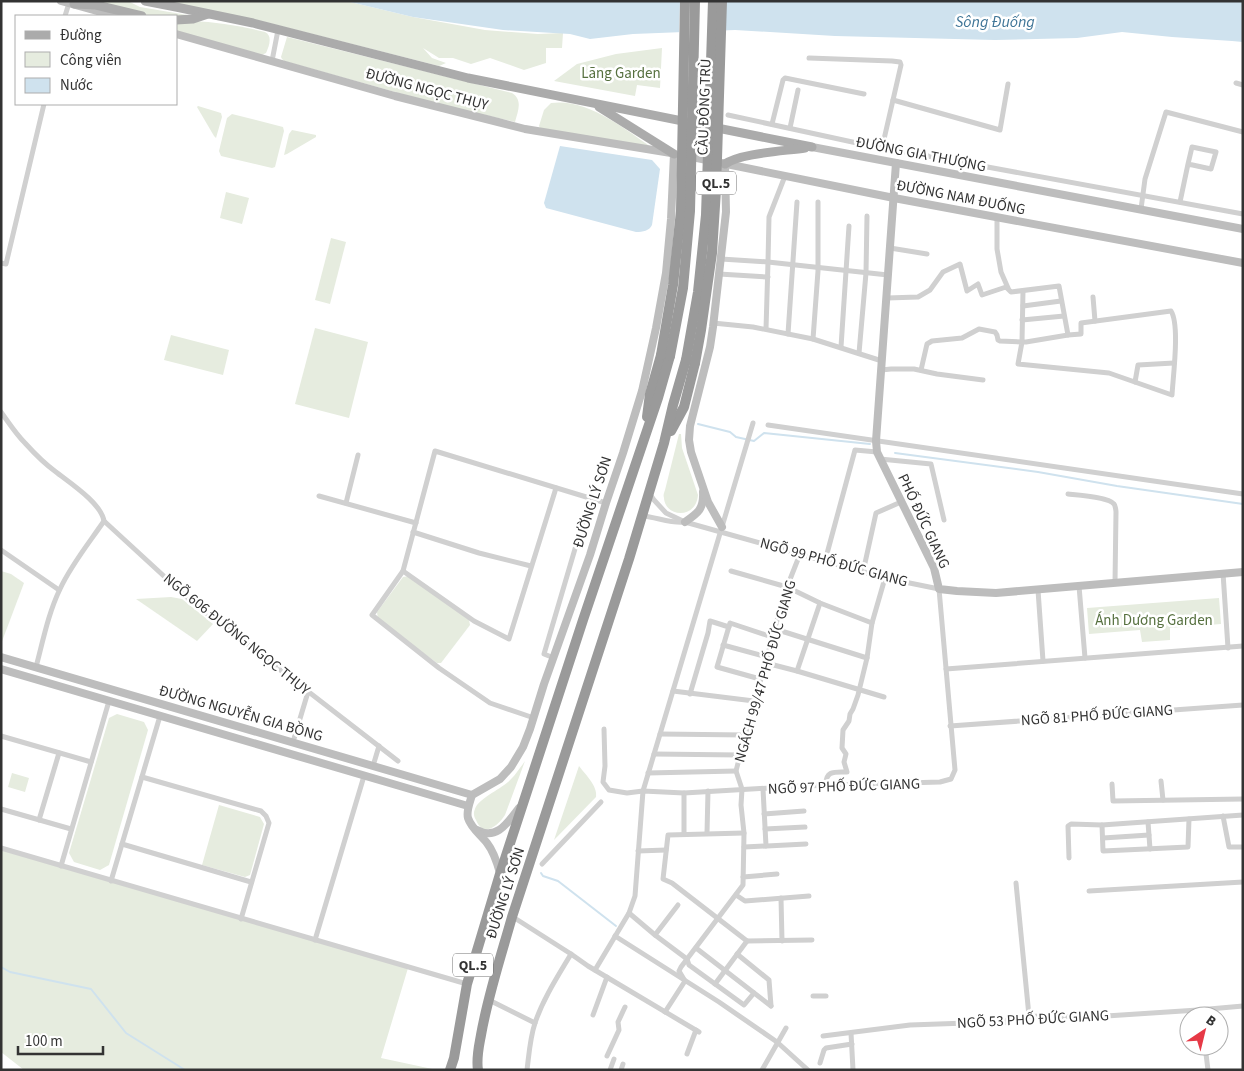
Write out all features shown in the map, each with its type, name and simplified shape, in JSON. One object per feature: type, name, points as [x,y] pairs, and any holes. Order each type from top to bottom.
[{"type":"highway","name":"CẦU ĐÔNG TRÙ","points":[[666,356],[680,211],[685,1]]},
{"type":"highway","name":"CẦU ĐÔNG TRÙ","points":[[666,356],[683,288],[687,250],[691,186],[695,1]]},
{"type":"highway","name":"CẦU ĐÔNG TRÙ","points":[[690,361],[706,214],[713,1]]},
{"type":"highway","name":"CẦU ĐÔNG TRÙ","points":[[690,361],[702,330],[712,253],[717,171],[722,1]]},
{"type":"highway","name":"ĐƯỜNG LÝ SƠN","points":[[450,1070],[454,1058],[467,984],[500,874],[658,398],[666,356]]},
{"type":"highway","name":"ĐƯỜNG LÝ SƠN","points":[[477,1068],[488,1000],[512,917],[622,581],[664,443],[673,405],[690,361]]},
{"type":"highway","name":"QL.5","points":[[454,1058],[457,1070]]},
{"type":"main road","name":"ĐƯỜNG NGỌC THỤY","points":[[145,1],[176,6],[278,30],[468,78],[594,104]]},
{"type":"main road","points":[[67,2],[105,6],[138,15]]},
{"type":"main road","points":[[178,20],[193,19],[208,14]]},
{"type":"main road","points":[[594,104],[674,154]]},
{"type":"main road","name":"ĐƯỜNG GIA THƯỢNG","points":[[594,104],[812,147]]},
{"type":"main road","points":[[725,164],[740,157],[812,147]]},
{"type":"street","points":[[65,15],[67,2],[112,15]]},
{"type":"street","points":[[272,61],[278,30]]},
{"type":"street","name":"ĐƯỜNG NGỌC THỤY","points":[[178,35],[395,96],[526,129],[674,154]]},
{"type":"street","points":[[809,58],[900,62],[901,65],[882,148]]},
{"type":"street","points":[[772,124],[785,78],[864,94]]},
{"type":"street","points":[[1236,82],[1243,85]]},
{"type":"street","points":[[893,100],[1000,130],[1008,84]]},
{"type":"street","points":[[790,128],[798,90]]},
{"type":"street","points":[[1,263],[6,264],[44,105]]},
{"type":"street","points":[[1141,209],[1145,179],[1166,112],[1243,132]]},
{"type":"street","name":"ĐƯỜNG GIA THƯỢNG","points":[[728,115],[882,148],[1243,214]]},
{"type":"street","name":"ĐƯỜNG GIA THƯỢNG","points":[[812,147],[1243,229]]},
{"type":"street","points":[[1180,202],[1188,164],[1192,147],[1216,152],[1212,169],[1188,164]]},
{"type":"street","name":"ĐƯỜNG NAM ĐUỐNG","points":[[674,154],[997,218],[1243,263]]},
{"type":"street","name":"ĐƯỜNG LÝ SƠN","points":[[472,795],[500,779],[511,767],[523,747],[623,453],[642,391],[666,273],[674,154]]},
{"type":"street","points":[[944,172],[946,159]]},
{"type":"street","name":"PHỐ ĐỨC GIANG","points":[[896,163],[876,441],[878,456],[934,568],[939,589],[996,593],[1243,572]]},
{"type":"street","points":[[721,529],[708,502],[689,446],[689,433],[710,347],[726,212],[725,164]]},
{"type":"street","points":[[766,329],[769,217],[785,176]]},
{"type":"street","points":[[788,334],[797,202]]},
{"type":"street","points":[[813,339],[818,268],[818,202]]},
{"type":"street","points":[[859,353],[866,273],[867,216]]},
{"type":"street","points":[[997,218],[997,249],[1001,272],[1008,288],[1011,292],[1059,286],[1068,335]]},
{"type":"street","points":[[842,347],[850,226]]},
{"type":"street","points":[[890,248],[927,254]]},
{"type":"street","points":[[721,259],[888,275]]},
{"type":"street","points":[[887,298],[918,297],[930,290],[943,272],[960,264],[967,291],[978,284],[982,295],[1008,288]]},
{"type":"street","points":[[719,274],[768,278]]},
{"type":"street","points":[[921,370],[927,344],[932,341],[962,338],[979,329],[995,332],[1000,341],[1022,342],[1026,342],[1081,334],[1081,323],[1171,311],[1176,331],[1172,395],[1109,373],[1018,364],[1022,342],[1022,291]]},
{"type":"street","points":[[1093,297],[1095,321]]},
{"type":"street","points":[[1023,306],[1061,300]]},
{"type":"street","points":[[1022,320],[1064,316]]},
{"type":"street","points":[[713,322],[766,329],[813,339],[882,361]]},
{"type":"street","points":[[1135,382],[1138,365],[1174,363]]},
{"type":"street","points":[[881,370],[921,370],[983,380]]},
{"type":"street","name":"NGÕ 606 ĐƯỜNG NGỌC THỤY","points":[[1,412],[25,443],[77,488],[103,515],[104,521],[187,598],[398,761]]},
{"type":"street","points":[[595,970],[629,913],[635,896],[643,791],[753,423]]},
{"type":"street","points":[[768,425],[1243,494]]},
{"type":"street","points":[[825,561],[855,450],[878,456],[931,464],[944,520]]},
{"type":"street","points":[[534,718],[490,703],[439,668],[372,615],[403,571],[435,451],[606,503]]},
{"type":"street","points":[[346,503],[358,455]]},
{"type":"street","points":[[642,516],[655,517],[677,523],[685,522],[698,512],[702,506],[703,494],[698,471]]},
{"type":"street","points":[[403,571],[474,622],[509,639],[556,488]]},
{"type":"street","points":[[649,493],[666,513],[685,522]]},
{"type":"street","points":[[1068,494],[1104,499],[1114,504],[1116,512],[1115,583]]},
{"type":"street","points":[[319,496],[416,522]]},
{"type":"street","points":[[554,658],[544,654],[590,498]]},
{"type":"street","points":[[863,572],[876,513],[901,502]]},
{"type":"street","points":[[36,667],[59,590],[104,521]]},
{"type":"street","name":"NGÕ 99 PHỐ ĐỨC GIANG","points":[[685,522],[721,529],[730,534],[885,578],[939,589]]},
{"type":"street","points":[[413,532],[478,553],[531,566]]},
{"type":"street","points":[[1,550],[59,590]]},
{"type":"street","name":"NGÁCH 99/47 PHỐ ĐỨC GIANG","points":[[687,959],[743,885],[744,833],[741,805],[742,789],[736,771],[772,637],[787,587],[800,554]]},
{"type":"street","points":[[731,571],[787,587],[820,603],[872,623]]},
{"type":"street","points":[[1222,573],[1228,648]]},
{"type":"street","points":[[826,786],[825,780],[829,774],[833,772],[847,772],[844,762],[846,754],[842,748],[843,730],[849,721],[859,690],[867,658],[872,623],[885,578]]},
{"type":"street","points":[[1079,586],[1085,658]]},
{"type":"street","name":"NGÕ 97 PHỐ ĐỨC GIANG","points":[[604,729],[605,766],[603,782],[609,790],[627,793],[643,791],[684,793],[802,786],[940,782],[950,779],[954,770],[939,589]]},
{"type":"street","points":[[1038,590],[1043,661]]},
{"type":"street","points":[[797,671],[820,603]]},
{"type":"street","points":[[690,694],[710,621],[772,637]]},
{"type":"street","points":[[729,625],[717,667],[760,679]]},
{"type":"street","points":[[775,629],[867,658]]},
{"type":"street","points":[[723,645],[797,671],[884,697]]},
{"type":"street","points":[[946,669],[1243,646]]},
{"type":"street","name":"ĐƯỜNG NGUYỄN GIA BỒNG","points":[[1,657],[472,795]]},
{"type":"street","name":"ĐƯỜNG NGUYỄN GIA BỒNG","points":[[1,669],[468,806]]},
{"type":"street","points":[[61,866],[112,689]]},
{"type":"street","points":[[673,691],[754,701]]},
{"type":"street","points":[[293,742],[308,692]]},
{"type":"street","points":[[111,881],[163,704]]},
{"type":"street","name":"NGÕ 81 PHỐ ĐỨC GIANG","points":[[950,726],[1243,705]]},
{"type":"street","points":[[660,734],[746,735]]},
{"type":"street","points":[[1,736],[91,762]]},
{"type":"street","points":[[314,940],[364,776],[373,766],[379,746]]},
{"type":"street","points":[[39,820],[59,753]]},
{"type":"street","points":[[654,754],[740,755]]},
{"type":"street","points":[[648,773],[736,771]]},
{"type":"street","points":[[142,777],[252,809],[266,816],[269,823],[240,919]]},
{"type":"street","points":[[1160,781],[1163,800]]},
{"type":"street","points":[[1112,784],[1113,801],[1243,799]]},
{"type":"street","points":[[763,789],[766,846]]},
{"type":"street","points":[[707,833],[708,791]]},
{"type":"street","points":[[684,793],[684,834]]},
{"type":"street","points":[[468,806],[472,795]]},
{"type":"street","points":[[542,864],[601,802]]},
{"type":"street","name":"ĐƯỜNG LÝ SƠN","points":[[473,828],[486,834],[498,831],[503,828],[522,805]]},
{"type":"street","name":"ĐƯỜNG LÝ SƠN","points":[[468,806],[468,818],[473,828],[489,845],[498,863],[500,874]]},
{"type":"street","points":[[1,809],[71,829]]},
{"type":"street","points":[[764,814],[804,811]]},
{"type":"street","points":[[1069,858],[1068,826],[1071,824],[1148,822],[1243,815]]},
{"type":"street","points":[[1223,816],[1229,847],[1243,847]]},
{"type":"street","points":[[1102,824],[1103,851],[1188,847],[1188,819]]},
{"type":"street","points":[[1148,822],[1150,849]]},
{"type":"street","points":[[765,829],[805,827]]},
{"type":"street","points":[[744,833],[668,835],[663,879],[672,883],[747,941],[812,940]]},
{"type":"street","points":[[1102,838],[1149,835]]},
{"type":"street","points":[[122,844],[251,882]]},
{"type":"street","points":[[744,847],[806,844]]},
{"type":"street","points":[[1,848],[467,984]]},
{"type":"street","points":[[638,851],[666,850]]},
{"type":"street","points":[[743,877],[777,874]]},
{"type":"street","points":[[1016,882],[1029,1016]]},
{"type":"street","points":[[1089,891],[1243,882]]},
{"type":"street","points":[[736,895],[745,901],[809,896]]},
{"type":"street","points":[[781,898],[782,941]]},
{"type":"street","points":[[655,935],[678,905]]},
{"type":"street","points":[[629,913],[687,959],[689,965],[744,1005],[754,992]]},
{"type":"street","points":[[512,917],[595,970],[698,1031],[687,1054]]},
{"type":"street","points":[[615,936],[719,1002],[777,1042],[808,1070]]},
{"type":"street","points":[[715,984],[747,941]]},
{"type":"street","points":[[696,948],[771,1006],[769,980],[737,954]]},
{"type":"street","points":[[528,1070],[530,1044],[535,1023],[549,990],[571,954]]},
{"type":"street","points":[[685,981],[679,971],[687,959]]},
{"type":"street","points":[[593,1015],[607,977]]},
{"type":"street","points":[[665,1012],[685,981]]},
{"type":"street","points":[[813,996],[826,996]]},
{"type":"street","points":[[488,1000],[535,1023]]},
{"type":"street","name":"NGÕ 53 PHỐ ĐỨC GIANG","points":[[1229,1008],[1243,1006]]},
{"type":"street","points":[[607,1056],[619,1030],[618,1022],[625,1007]]},
{"type":"street","name":"NGÕ 53 PHỐ ĐỨC GIANG","points":[[823,1036],[910,1025],[1004,1023],[1010,1017],[1091,1017],[1179,1014]]},
{"type":"street","points":[[762,1070],[786,1028]]},
{"type":"street","points":[[851,1033],[853,1070]]},
{"type":"street","points":[[820,1062],[826,1048],[852,1044]]},
{"type":"street","points":[[1206,1056],[1208,1070]]},
{"type":"street","points":[[610,1070],[614,1059]]},
{"type":"street","points":[[621,1070],[624,1064]]},
{"type":"green space","points":[[94,1],[128,1],[140,7],[193,16],[147,15]]},
{"type":"green space","points":[[160,1],[346,1],[413,17],[485,30],[538,34],[563,33],[562,48],[546,48],[546,63],[524,70],[490,58],[471,64],[453,58],[439,58],[423,48],[432,58],[446,63],[439,66],[257,20]]},
{"type":"green space","points":[[178,22],[211,22],[247,28],[265,32],[269,36],[270,41],[266,53],[262,55],[178,33]]},
{"type":"green space","points":[[287,37],[512,93],[519,102],[515,122],[438,104],[284,61],[281,57]]},
{"type":"green space","name":"Lãng Garden","points":[[662,48],[660,88],[637,85],[635,96],[554,81],[577,64],[616,54]]},
{"type":"green space","points":[[551,103],[579,105],[592,110],[619,125],[654,149],[540,128],[544,110]]},
{"type":"green space","points":[[197,107],[221,113],[222,117],[216,138]]},
{"type":"green space","points":[[232,114],[283,127],[284,131],[275,167],[272,168],[221,156],[219,151],[227,118]]},
{"type":"green space","points":[[292,130],[316,135],[316,137],[284,155],[289,134]]},
{"type":"green space","points":[[226,192],[249,198],[242,224],[220,218]]},
{"type":"green space","points":[[331,238],[346,242],[330,304],[315,300]]},
{"type":"green space","points":[[315,328],[368,342],[349,418],[295,404]]},
{"type":"green space","points":[[171,335],[229,350],[223,375],[164,360]]},
{"type":"green space","points":[[679,434],[681,434],[682,448],[698,495],[692,509],[681,513],[669,509],[664,496]]},
{"type":"green space","points":[[1,571],[11,574],[24,583],[1,644]]},
{"type":"green space","points":[[409,576],[469,620],[470,625],[441,663],[437,663],[378,620],[377,612],[403,577]]},
{"type":"green space","points":[[171,597],[182,599],[213,624],[197,641],[136,599]]},
{"type":"green space","name":"Ánh Dương Garden","points":[[1219,598],[1221,624],[1170,628],[1170,640],[1142,642],[1140,630],[1089,634],[1087,608]]},
{"type":"green space","points":[[117,714],[144,722],[148,730],[109,865],[100,870],[74,862],[69,853],[109,718]]},
{"type":"green space","points":[[525,761],[505,815],[495,826],[486,829],[482,828],[474,816],[474,810],[477,805],[510,780]]},
{"type":"green space","points":[[579,766],[593,784],[596,797],[554,840]]},
{"type":"green space","points":[[12,773],[29,778],[25,792],[8,787]]},
{"type":"green space","points":[[219,805],[260,817],[264,824],[250,875],[245,877],[202,865]]},
{"type":"green space","points":[[1,850],[408,968],[381,1058],[437,1070],[24,1070],[1,1052]]},
{"type":"water","name":"Sông Đuống","points":[[346,1],[1243,1],[1243,42],[1122,32],[1077,38],[995,40],[835,36],[735,30],[633,34],[590,39],[570,34],[503,30],[413,17]]},
{"type":"water","points":[[560,146],[652,160],[660,169],[651,227],[646,231],[636,232],[546,208],[544,203]]},
{"type":"pier","points":[[680,1],[726,1],[725,33],[679,34]]},
{"type":"waterway","points":[[698,424],[730,432],[736,437],[754,441],[764,433],[870,444]]},
{"type":"waterway","points":[[895,453],[1038,472],[1117,486],[1243,504]]},
{"type":"waterway","points":[[541,873],[543,876],[558,881],[616,926]]},
{"type":"waterway","points":[[1,967],[10,972],[91,989],[126,1033],[185,1070]]}]
